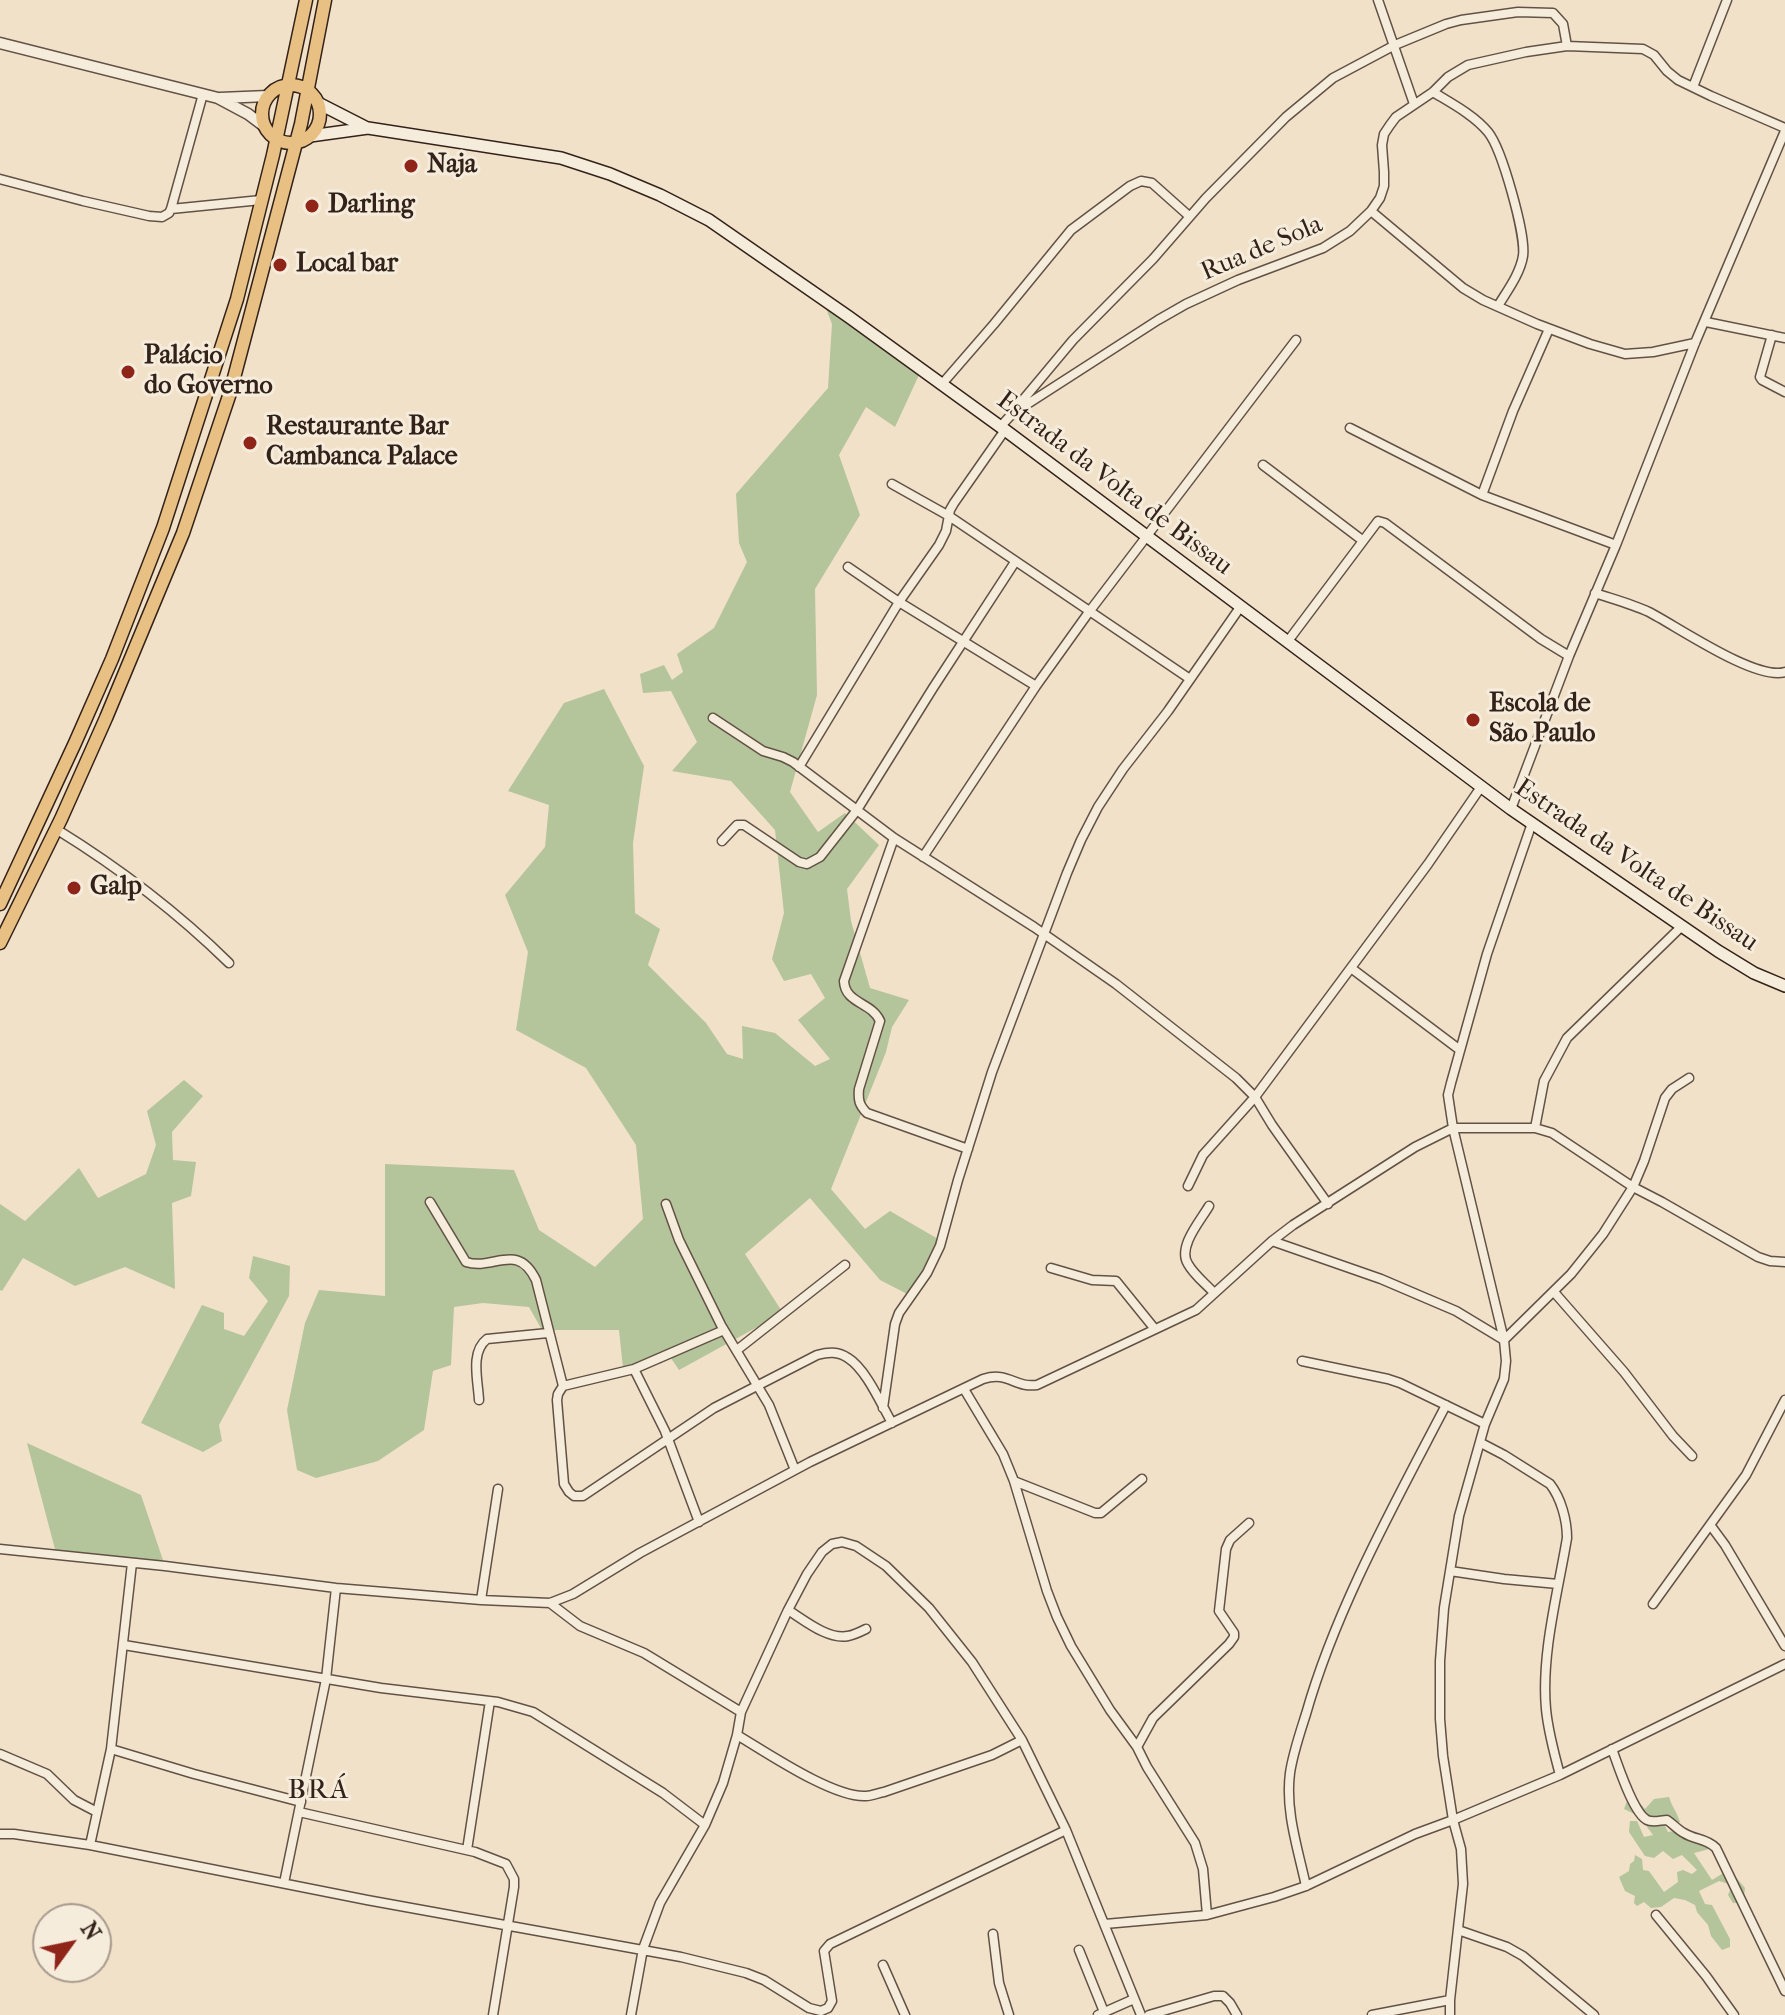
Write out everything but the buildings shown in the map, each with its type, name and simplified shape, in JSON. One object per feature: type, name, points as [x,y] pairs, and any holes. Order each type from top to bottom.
[{"type":"main road","points":[[0,904],[100,687],[163,528],[237,299],[306,0]]},
{"type":"main road","points":[[0,943],[106,718],[183,533],[230,393],[297,143],[325,0]]},
{"type":"main road","points":[[310,136],[320,121],[318,103],[309,90],[299,86],[277,88],[262,107],[264,126],[276,139],[297,143],[310,136],[368,128]]},
{"type":"main road","points":[[318,103],[368,128]]},
{"type":"main road","name":"Estrada da Volta de Bissau","points":[[368,128],[561,158],[610,174],[700,215],[942,384],[1511,809],[1681,927],[1754,973],[1785,986]]},
{"type":"street","points":[[1378,0],[1414,104]]},
{"type":"street","points":[[1693,87],[1727,0]]},
{"type":"street","points":[[1012,414],[1047,368],[1153,259],[1189,216],[1262,141],[1333,78],[1395,45],[1461,20],[1534,12],[1553,13],[1563,24],[1567,46]]},
{"type":"street","points":[[0,43],[218,98],[264,126]]},
{"type":"street","name":"Rua de Sola","points":[[799,767],[899,602],[939,545],[954,503],[1012,414],[1202,296],[1323,248],[1350,231],[1380,198],[1384,186],[1384,134],[1396,117],[1433,92],[1448,77],[1468,65],[1567,46],[1643,49],[1654,55],[1670,74],[1785,130]]},
{"type":"street","points":[[1433,92],[1479,123],[1491,136],[1499,154],[1522,234],[1523,250],[1520,268],[1498,306]]},
{"type":"street","points":[[0,179],[162,217],[171,209],[203,94]]},
{"type":"street","points":[[218,98],[268,96]]},
{"type":"street","points":[[1511,809],[1695,343],[1785,130]]},
{"type":"street","points":[[942,384],[1071,230],[1130,186],[1141,181],[1152,183],[1189,216]]},
{"type":"street","points":[[171,209],[261,200]]},
{"type":"street","points":[[1371,211],[1463,288],[1549,329],[1625,354],[1695,343]]},
{"type":"street","points":[[1706,322],[1785,338]]},
{"type":"street","points":[[1482,495],[1513,411],[1549,329]]},
{"type":"street","points":[[1772,335],[1760,377],[1785,392]]},
{"type":"street","points":[[923,857],[1089,612],[1296,340]]},
{"type":"street","points":[[1350,428],[1482,495],[1616,545]]},
{"type":"street","points":[[1263,465],[1362,540]]},
{"type":"street","points":[[892,484],[949,516],[1190,679]]},
{"type":"street","points":[[1288,641],[1378,521],[1385,523],[1541,639],[1569,656]]},
{"type":"street","points":[[722,841],[737,825],[744,825],[799,862],[807,864],[820,857],[857,810],[1015,562]]},
{"type":"street","points":[[848,567],[1036,686]]},
{"type":"street","points":[[1595,593],[1647,612],[1732,660],[1776,674],[1785,672]]},
{"type":"street","points":[[883,1408],[895,1324],[940,1246],[992,1072],[1067,873],[1098,807],[1241,606]]},
{"type":"street","points":[[713,718],[763,751],[783,757],[799,767],[894,838],[1044,934],[1141,1003],[1236,1078],[1255,1097],[1328,1204]]},
{"type":"street","points":[[1188,1186],[1203,1155],[1255,1097],[1428,864],[1481,787]]},
{"type":"street","points":[[1450,2015],[1462,1903],[1462,1865],[1443,1756],[1439,1704],[1444,1608],[1459,1516],[1485,1424],[1504,1379],[1506,1361],[1504,1340],[1453,1128],[1448,1095],[1487,954],[1532,823]]},
{"type":"street","points":[[56,829],[140,884],[229,963]]},
{"type":"street","points":[[894,838],[844,981],[844,990],[850,997],[872,1009],[880,1021],[858,1100],[867,1113],[968,1149]]},
{"type":"street","points":[[1535,1128],[1544,1081],[1567,1038],[1681,927]]},
{"type":"street","points":[[1351,968],[1460,1050]]},
{"type":"street","points":[[1504,1340],[1588,1255],[1633,1187],[1665,1098],[1672,1089],[1689,1078]]},
{"type":"street","points":[[0,1549],[336,1588],[550,1603],[573,1594],[640,1553],[795,1470],[964,1389],[993,1376],[1003,1376],[1028,1386],[1037,1385],[1196,1310],[1293,1225],[1415,1147],[1453,1128],[1535,1128],[1552,1133],[1633,1187],[1758,1257],[1785,1262]]},
{"type":"street","points":[[430,1202],[466,1262],[480,1264],[508,1258],[532,1271],[563,1386]]},
{"type":"street","points":[[666,1204],[679,1240],[724,1330],[775,1419],[795,1470]]},
{"type":"street","points":[[1209,1206],[1184,1252],[1188,1265],[1214,1293]]},
{"type":"street","points":[[1272,1241],[1381,1279],[1456,1311],[1504,1340]]},
{"type":"street","points":[[737,1350],[845,1265]]},
{"type":"street","points":[[1051,1268],[1092,1280],[1116,1281],[1154,1328]]},
{"type":"street","points":[[1554,1292],[1692,1456]]},
{"type":"street","points":[[724,1330],[634,1369],[563,1386],[557,1400],[563,1477],[569,1492],[574,1496],[583,1496],[714,1408],[827,1352],[849,1358],[859,1368],[892,1423]]},
{"type":"street","points":[[479,1400],[477,1352],[482,1343],[487,1339],[548,1333]]},
{"type":"street","points":[[1302,1361],[1388,1379],[1485,1424]]},
{"type":"street","points":[[634,1369],[668,1439],[699,1522]]},
{"type":"street","points":[[964,1389],[1003,1454],[1057,1617],[1071,1646],[1195,1843],[1203,1869],[1207,1915]]},
{"type":"street","points":[[1653,1604],[1746,1475],[1785,1400]]},
{"type":"street","points":[[1306,1886],[1289,1797],[1290,1773],[1311,1693],[1352,1593],[1446,1405]]},
{"type":"street","points":[[1481,1443],[1544,1479],[1555,1490],[1567,1529],[1550,1638],[1545,1706],[1549,1736],[1560,1775]]},
{"type":"street","points":[[1014,1481],[1101,1513],[1142,1479]]},
{"type":"street","points":[[481,1600],[498,1489]]},
{"type":"street","points":[[1137,1747],[1153,1718],[1234,1637],[1219,1611],[1226,1549],[1230,1540],[1249,1523]]},
{"type":"street","points":[[1711,1526],[1785,1646]]},
{"type":"street","points":[[631,2015],[643,1949],[660,1903],[705,1825],[723,1783],[741,1712],[807,1574],[822,1552],[832,1544],[842,1542],[856,1546],[886,1566],[929,1608],[972,1662],[1022,1740],[1066,1830],[1141,2015]]},
{"type":"street","points":[[90,1845],[111,1749],[132,1563]]},
{"type":"street","points":[[1450,1571],[1558,1584]]},
{"type":"street","points":[[284,1883],[326,1679],[336,1588]]},
{"type":"street","points":[[550,1603],[580,1626],[644,1653],[741,1712]]},
{"type":"street","points":[[788,1610],[832,1635],[852,1636],[866,1629]]},
{"type":"street","points":[[124,1645],[381,1688],[490,1701],[533,1712],[663,1793],[705,1825]]},
{"type":"street","points":[[1105,1924],[1207,1915],[1306,1886],[1378,1850],[1560,1775],[1785,1664]]},
{"type":"street","points":[[467,1850],[490,1701]]},
{"type":"street","points":[[737,1735],[823,1784],[852,1795],[866,1796],[992,1755],[1022,1740]]},
{"type":"street","points":[[111,1749],[301,1802]]},
{"type":"street","points":[[1612,1749],[1635,1805],[1645,1819],[1667,1820],[1685,1834],[1704,1839],[1716,1848],[1785,1991]]},
{"type":"street","points":[[0,1754],[47,1774],[74,1800],[97,1812]]},
{"type":"street","points":[[299,1812],[467,1850],[506,1864],[511,1870],[514,1887],[493,2015]]},
{"type":"street","points":[[0,1834],[90,1845],[367,1900],[643,1949],[746,1973],[764,1980],[809,2008],[821,2011],[828,2008],[832,2001],[824,1951],[830,1944],[1066,1830]]},
{"type":"street","points":[[1656,1915],[1734,2015]]},
{"type":"street","points":[[1458,1930],[1507,1947],[1523,1956],[1594,2015]]},
{"type":"street","points":[[993,1934],[999,1983],[1009,2015]]},
{"type":"street","points":[[1079,1950],[1101,2013],[1134,1999]]},
{"type":"street","points":[[883,1965],[905,2015]]},
{"type":"street","points":[[1149,2015],[1214,1996],[1223,1996],[1237,2015]]},
{"type":"street","points":[[1372,2015],[1450,2000]]},
{"type":"green space","points":[[825,306],[919,375],[895,427],[866,407],[839,455],[860,515],[815,589],[817,695],[790,792],[818,832],[845,813],[879,845],[847,889],[851,921],[870,988],[909,1000],[892,1027],[886,1052],[831,1189],[865,1229],[890,1211],[938,1239],[913,1297],[880,1280],[810,1198],[745,1254],[783,1313],[679,1370],[667,1352],[623,1368],[619,1330],[542,1330],[529,1307],[483,1303],[454,1307],[451,1365],[433,1371],[424,1430],[378,1461],[316,1478],[297,1470],[287,1410],[305,1323],[319,1290],[385,1296],[385,1164],[514,1170],[539,1230],[595,1267],[643,1219],[636,1145],[586,1068],[516,1030],[528,952],[505,895],[545,847],[549,805],[508,791],[564,703],[604,689],[644,766],[633,843],[635,913],[660,929],[648,965],[706,1023],[727,1054],[743,1059],[742,1026],[775,1033],[815,1066],[830,1059],[798,1020],[825,998],[811,974],[784,981],[772,959],[784,913],[775,830],[731,781],[672,771],[697,742],[671,691],[643,693],[640,674],[664,665],[672,680],[683,672],[677,654],[714,628],[747,562],[739,543],[736,494],[828,388],[832,324]]},
{"type":"green space","points":[[184,1080],[203,1096],[172,1132],[173,1160],[196,1162],[191,1196],[172,1203],[175,1289],[125,1267],[75,1286],[23,1258],[0,1290],[0,1204],[25,1221],[79,1168],[98,1198],[146,1174],[156,1145],[147,1111]]},
{"type":"green space","points":[[253,1256],[290,1266],[289,1296],[219,1425],[222,1441],[203,1452],[141,1423],[202,1305],[224,1313],[224,1329],[244,1336],[268,1301],[249,1278]]},
{"type":"green space","points":[[27,1443],[141,1495],[165,1566],[56,1553]]},
{"type":"green space","points":[[1669,1797],[1680,1822],[1666,1819],[1668,1832],[1691,1832],[1712,1840],[1712,1847],[1694,1853],[1712,1880],[1725,1872],[1734,1875],[1745,1888],[1743,1903],[1733,1903],[1728,1895],[1732,1885],[1719,1881],[1699,1891],[1705,1904],[1712,1905],[1730,1939],[1730,1947],[1722,1950],[1695,1905],[1674,1898],[1661,1907],[1651,1908],[1644,1902],[1637,1906],[1635,1896],[1625,1891],[1619,1877],[1629,1871],[1635,1855],[1642,1859],[1643,1870],[1649,1871],[1664,1892],[1678,1882],[1677,1872],[1683,1870],[1692,1874],[1697,1870],[1682,1855],[1673,1859],[1663,1851],[1654,1858],[1645,1856],[1629,1832],[1630,1821],[1637,1821],[1644,1837],[1653,1835],[1639,1816],[1624,1809],[1627,1801],[1636,1799],[1645,1809],[1654,1799]]},
{"type":"place","name":"Naja","points":[[411,166]]},
{"type":"place","name":"Darling","points":[[312,206]]},
{"type":"place","name":"Local bar","points":[[280,265]]},
{"type":"place","name":"Palácio do Governo","points":[[128,372]]},
{"type":"place","name":"Restaurante Bar Cambanca Palace","points":[[250,443]]},
{"type":"place","name":"Escola de São Paulo","points":[[1473,720]]},
{"type":"place","name":"Galp","points":[[74,888]]},
{"type":"district","name":"BRÁ","points":[[319,1791]]}]
